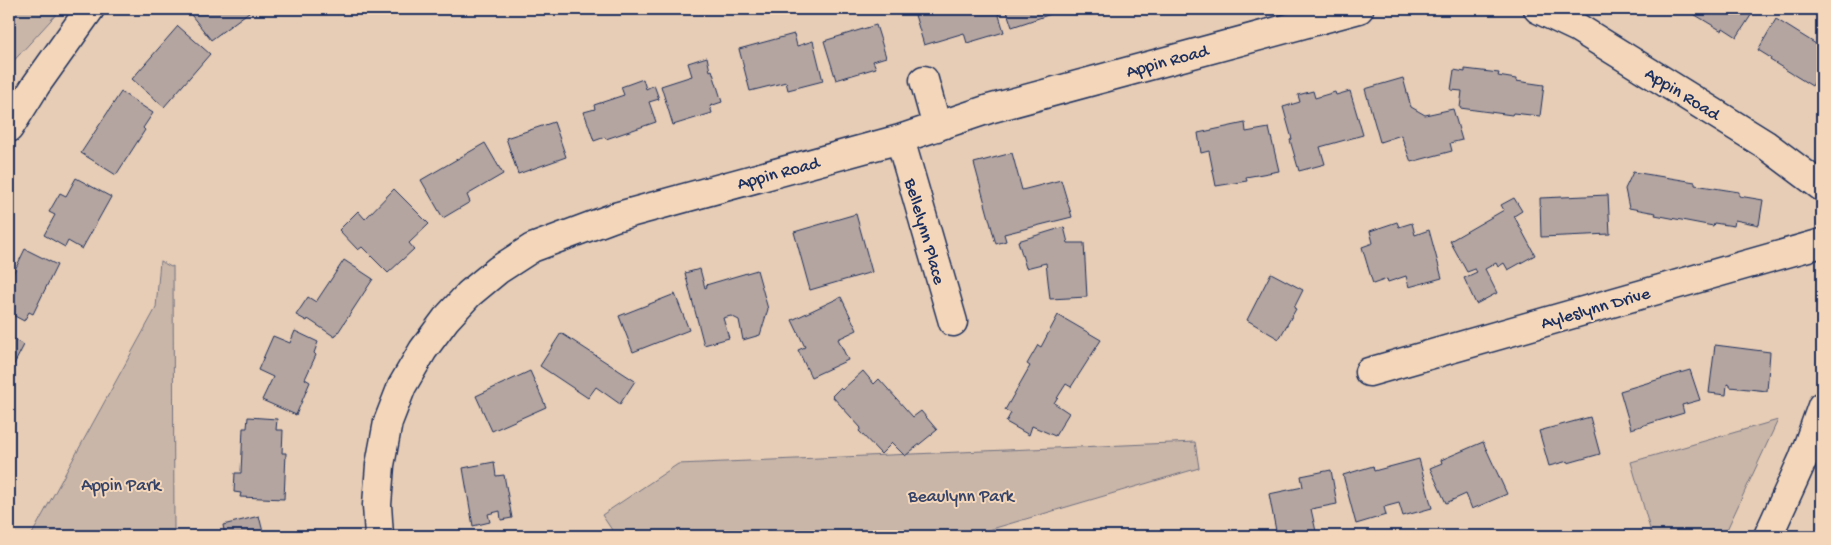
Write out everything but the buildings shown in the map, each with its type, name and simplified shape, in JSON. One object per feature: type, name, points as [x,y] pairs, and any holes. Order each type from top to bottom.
[{"type":"street","points":[[9,128],[40,78],[90,9]]},
{"type":"street","name":"Appin Road","points":[[379,536],[377,505],[380,465],[388,422],[402,386],[423,350],[446,319],[470,294],[498,270],[532,248],[615,217],[900,139],[989,109],[1359,9]]},
{"type":"street","name":"Appin Road","points":[[1538,9],[1578,28],[1718,115],[1766,145],[1822,186]]},
{"type":"street","points":[[924,80],[937,127]]},
{"type":"street","name":"Bellelynn Place","points":[[900,139],[953,322]]},
{"type":"street","name":"Ayleslynn Drive","points":[[1369,372],[1822,243]]},
{"type":"street","points":[[1768,536],[1803,459],[1822,406]]},
{"type":"green space","points":[[9,9],[61,9],[9,66]]},
{"type":"green space","name":"Appin Park","points":[[160,261],[171,267],[173,266],[174,536],[31,536],[156,308]]},
{"type":"green space","points":[[1778,420],[1724,536],[1652,536],[1631,462]]},
{"type":"green space","name":"Beaulynn Park","points":[[1195,442],[1199,468],[968,536],[616,536],[602,515],[678,464]]}]
